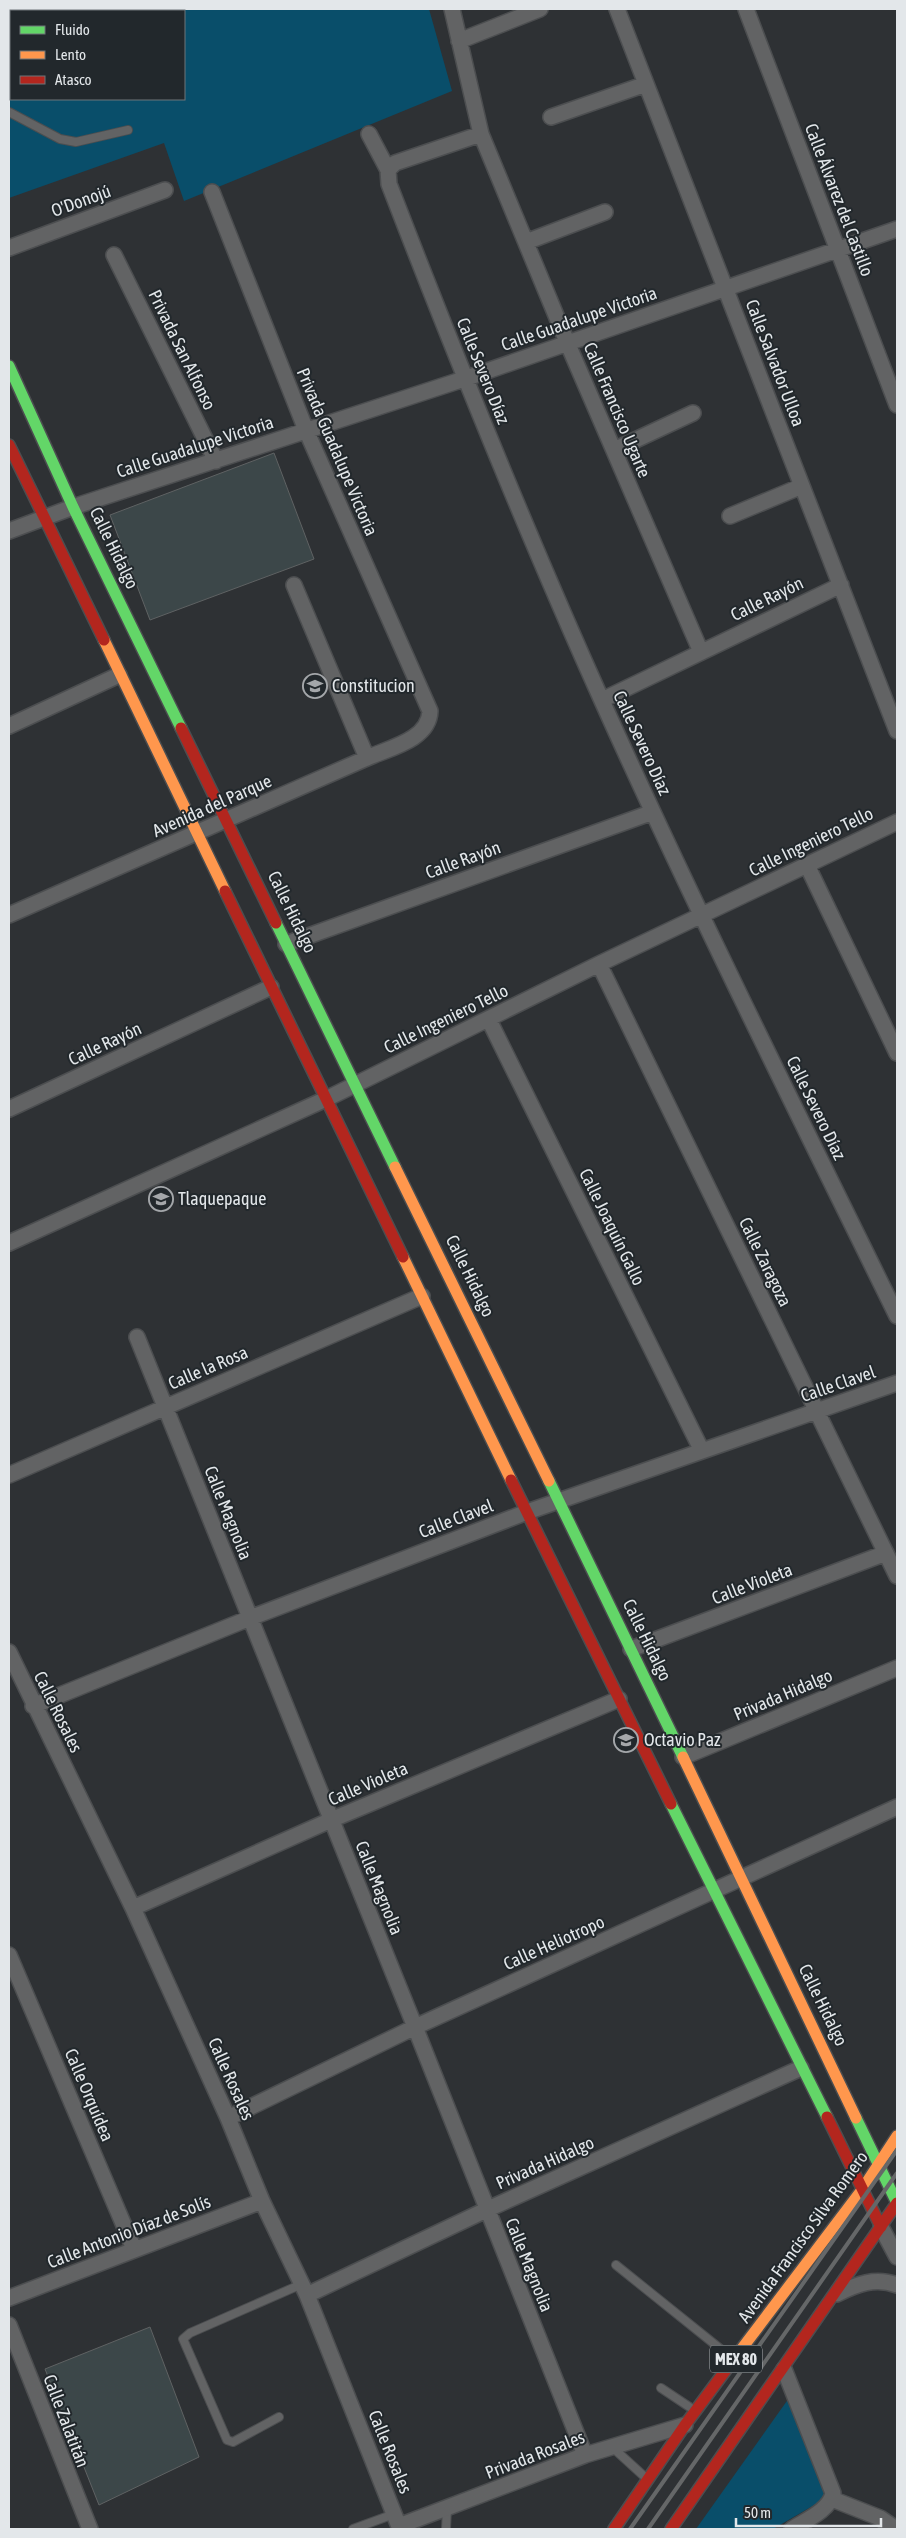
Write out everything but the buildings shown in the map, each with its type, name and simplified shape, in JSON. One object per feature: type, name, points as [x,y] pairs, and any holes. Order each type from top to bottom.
[{"type":"street","name":"Calle Francisco Ugarte","points":[[452,9],[481,134],[567,342],[701,652]]},
{"type":"street","points":[[459,41],[540,9]]},
{"type":"street","name":"Calle Salvador Ulloa","points":[[617,9],[897,731]]},
{"type":"street","name":"Calle Álvarez del Castillo","points":[[746,9],[897,405]]},
{"type":"street","points":[[551,117],[646,84]]},
{"type":"street","name":"Calle Severo Díaz","points":[[369,134],[388,170],[389,184],[464,379],[602,700],[701,916],[897,1316]]},
{"type":"street","points":[[388,170],[395,163],[481,134]]},
{"type":"street","name":"O'Donojú","points":[[9,248],[166,190]]},
{"type":"street","name":"Privada Guadalupe Victoria","points":[[212,192],[306,430],[430,712],[428,725]]},
{"type":"street","points":[[526,242],[605,212]]},
{"type":"street","name":"Calle Guadalupe Victoria","points":[[9,531],[73,507],[464,379],[897,229]]},
{"type":"street","name":"Privada San Alfonso","points":[[114,255],[216,461]]},
{"type":"street","name":"Calle Hidalgo","points":[[9,366],[73,507],[631,1649],[897,2203]]},
{"type":"street","points":[[614,450],[693,413]]},
{"type":"street","points":[[9,445],[527,1512],[861,2191],[897,2257]]},
{"type":"street","points":[[730,516],[802,486]]},
{"type":"street","points":[[294,585],[368,758]]},
{"type":"street","name":"Calle Rayón","points":[[602,700],[841,585]]},
{"type":"street","points":[[9,726],[119,674]]},
{"type":"street","name":"Avenida del Parque","points":[[9,915],[368,758],[419,734],[428,725]]},
{"type":"street","name":"Calle Rayón","points":[[286,944],[653,812]]},
{"type":"street","name":"Calle Ingeniero Tello","points":[[9,1243],[326,1099],[599,964],[897,822]]},
{"type":"street","points":[[807,865],[897,1052]]},
{"type":"street","name":"Calle Zaragoza","points":[[599,964],[897,1576]]},
{"type":"street","name":"Calle Rayón","points":[[9,1109],[272,987]]},
{"type":"street","name":"Calle Joaquín Gallo","points":[[488,1020],[702,1451]]},
{"type":"street","name":"Calle la Rosa","points":[[9,1475],[422,1296]]},
{"type":"street","name":"Calle Magnolia","points":[[137,1336],[415,2026],[486,2210],[585,2455]]},
{"type":"street","name":"Calle Clavel","points":[[33,1706],[250,1618],[527,1512],[897,1383]]},
{"type":"street","name":"Calle Violeta","points":[[631,1649],[886,1554]]},
{"type":"street","name":"Calle Rosales","points":[[9,1652],[33,1706],[132,1908],[228,2118],[262,2201],[304,2290],[398,2523]]},
{"type":"street","name":"Privada Hidalgo","points":[[683,1757],[897,1668]]},
{"type":"street","name":"Calle Violeta","points":[[132,1908],[331,1820],[619,1699]]},
{"type":"street","name":"Calle Heliotropo","points":[[228,2118],[415,2026],[897,1807]]},
{"type":"street","name":"Calle Orquídea","points":[[9,1955],[134,2249]]},
{"type":"street","name":"Privada Hidalgo","points":[[304,2290],[801,2068]]},
{"type":"street","name":"Avenida Francisco Silva Romero","points":[[614,2529],[685,2425],[861,2191],[897,2136]]},
{"type":"street","name":"Calle Antonio Díaz de Solís","points":[[9,2298],[262,2201]]},
{"type":"street","name":"MEX 80","points":[[671,2529],[836,2294],[897,2203]]},
{"type":"street","points":[[836,2294],[864,2282],[877,2281],[897,2285]]},
{"type":"street","name":"Calle Zalatitán","points":[[9,2325],[90,2529]]},
{"type":"street","points":[[784,2369],[832,2487],[832,2498],[825,2508],[792,2529]]},
{"type":"street","name":"Privada Rosales","points":[[398,2523],[447,2508],[585,2455],[685,2425]]},
{"type":"street","points":[[832,2498],[880,2518],[896,2529]]},
{"type":"lane","points":[[9,112],[60,139],[76,142],[128,130]]},
{"type":"lane","points":[[616,2266],[734,2360]]},
{"type":"lane","points":[[279,2417],[233,2442],[227,2440],[183,2339],[190,2333],[304,2290]]},
{"type":"lane","points":[[661,2388],[696,2412]]},
{"type":"lane","points":[[611,2447],[648,2479]]},
{"type":"lane","points":[[446,2529],[447,2508]]},
{"type":"lane","points":[[353,2529],[398,2523]]},
{"type":"shaded area","points":[[9,9],[429,9],[452,91],[184,201],[164,143],[9,198]]},
{"type":"shaded area","points":[[789,2398],[823,2485],[824,2496],[816,2504],[773,2529],[696,2529]]},
{"type":"railway","points":[[630,2529],[897,2150]]},
{"type":"railway","points":[[648,2529],[897,2173]]},
{"type":"traffic: fast","points":[[9,366],[73,507],[181,728]]},
{"type":"traffic: fast","points":[[276,923],[395,1167]]},
{"type":"traffic: fast","points":[[549,1481],[683,1757]]},
{"type":"traffic: fast","points":[[671,1804],[827,2117]]},
{"type":"traffic: fast","points":[[856,2118],[897,2203]]},
{"type":"traffic: slow","points":[[104,640],[225,891]]},
{"type":"traffic: slow","points":[[395,1167],[549,1481]]},
{"type":"traffic: slow","points":[[403,1257],[511,1480]]},
{"type":"traffic: slow","points":[[683,1757],[856,2118]]},
{"type":"traffic: slow","points":[[740,2351],[861,2191],[897,2136]]},
{"type":"traffic: jam","points":[[9,445],[104,640]]},
{"type":"traffic: jam","points":[[181,728],[276,923]]},
{"type":"traffic: jam","points":[[225,891],[403,1257]]},
{"type":"traffic: jam","points":[[511,1480],[671,1804]]},
{"type":"traffic: jam","points":[[827,2117],[881,2227]]},
{"type":"traffic: jam","points":[[671,2529],[897,2203]]},
{"type":"traffic: jam","points":[[614,2529],[685,2425],[740,2351]]},
{"type":"place","name":"Constitucion","points":[[315,686]]},
{"type":"place","name":"Tlaquepaque","points":[[161,1199]]},
{"type":"place","name":"Octavio Paz","points":[[626,1740]]}]
